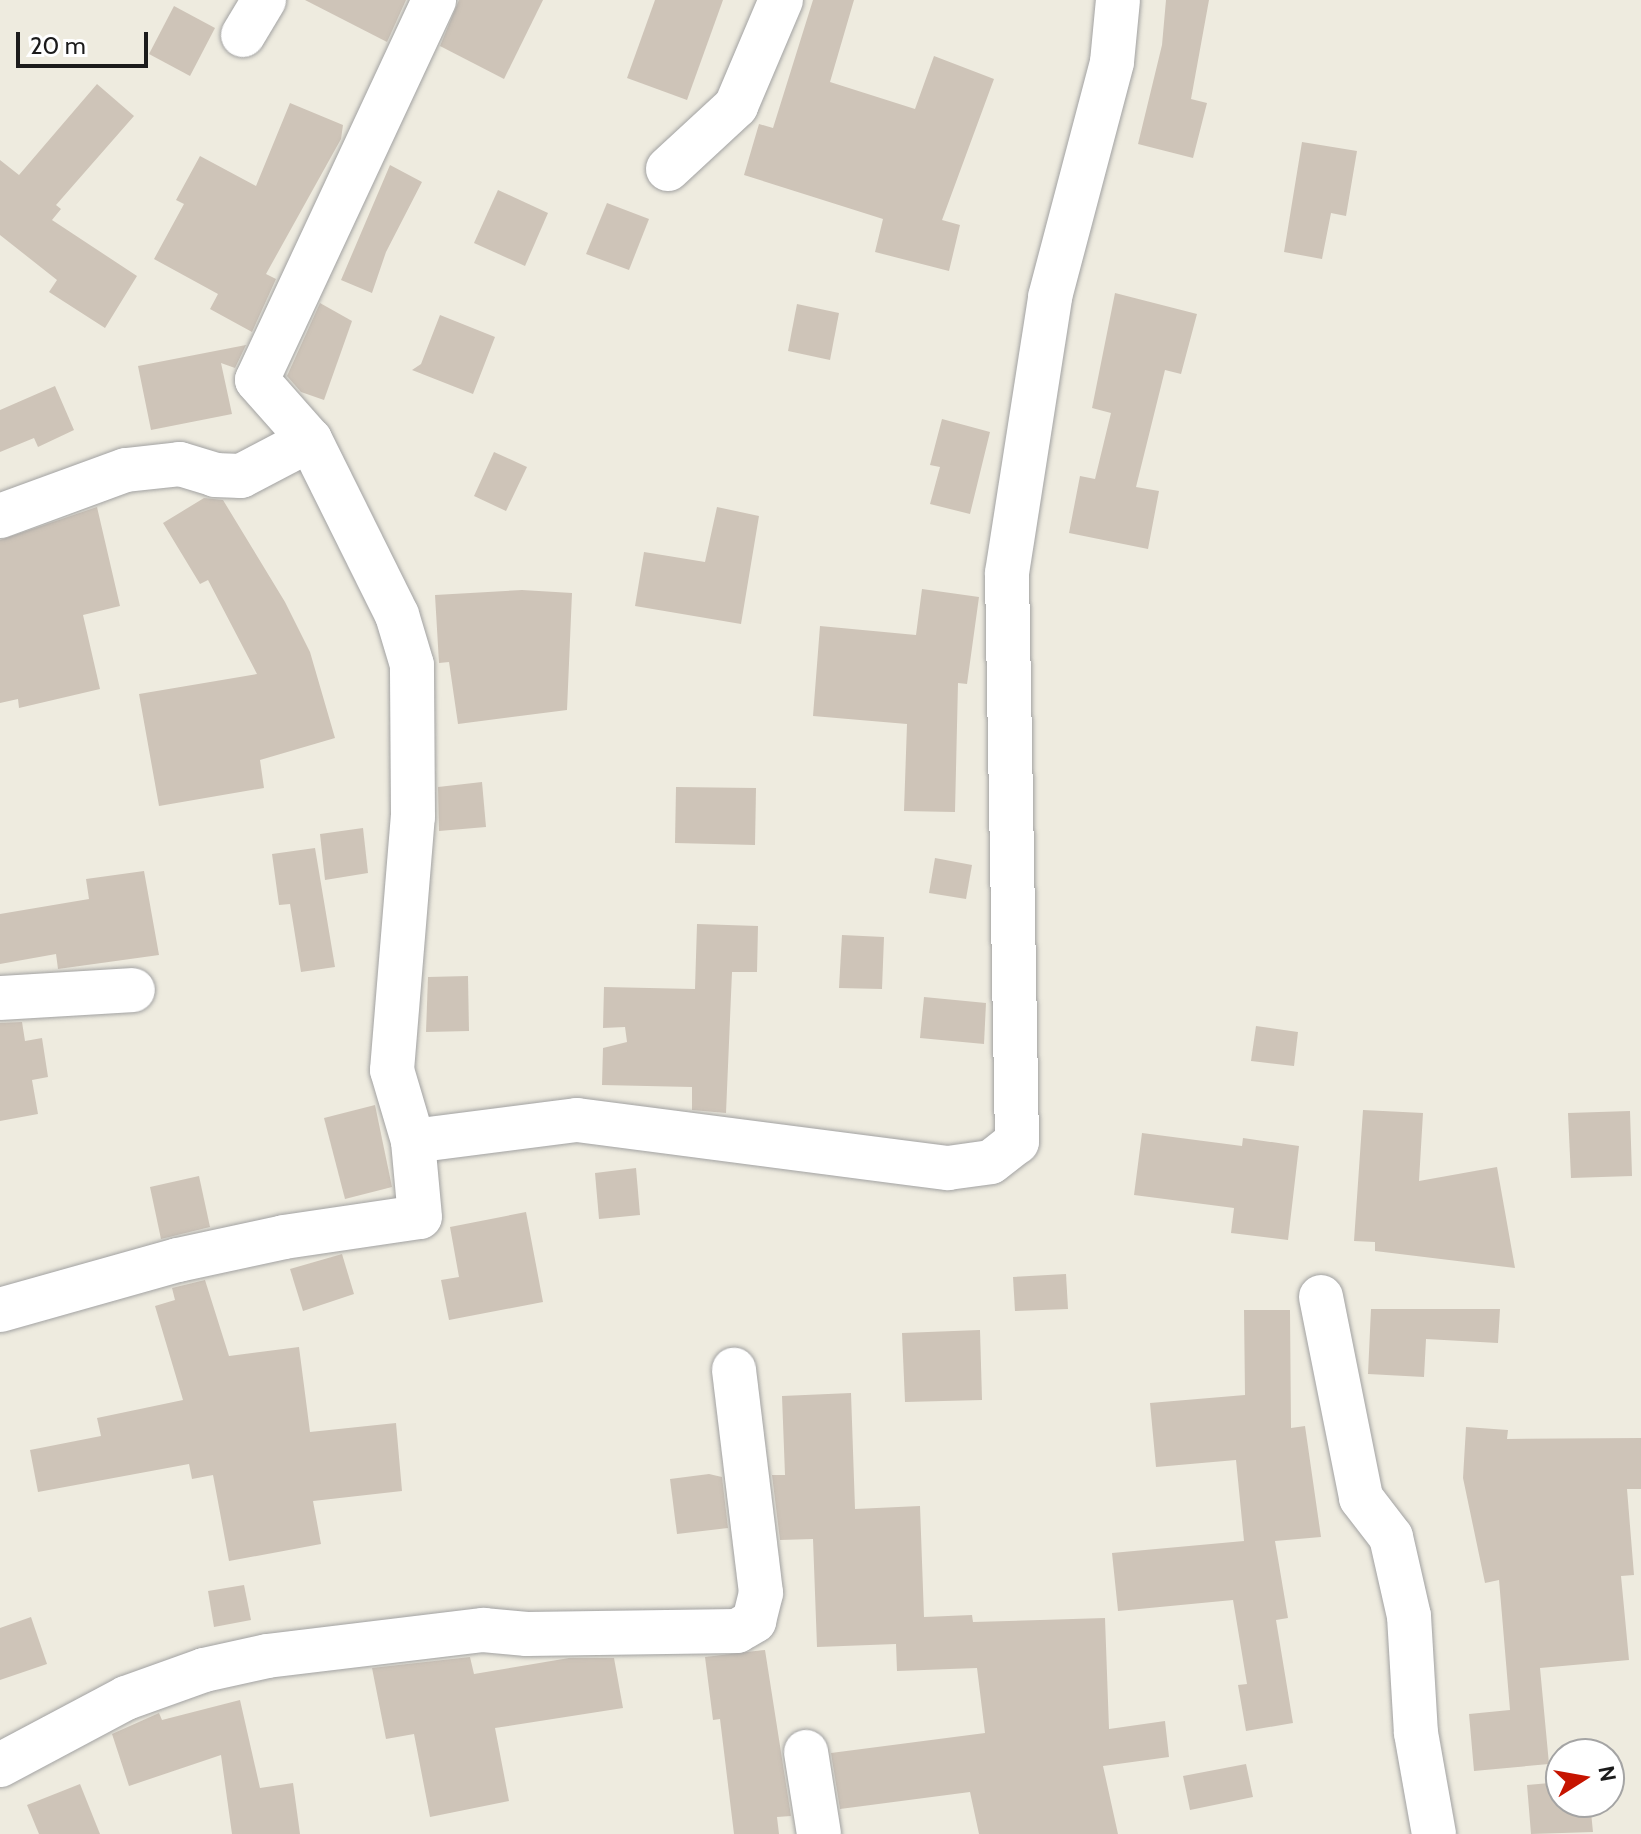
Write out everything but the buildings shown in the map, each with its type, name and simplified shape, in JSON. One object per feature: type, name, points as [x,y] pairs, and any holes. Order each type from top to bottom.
[{"type":"street","points":[[0,1310],[254,1243],[420,1217],[413,1141],[392,1070],[413,817],[412,665],[397,615],[310,440],[257,380],[434,0]]},
{"type":"street","points":[[668,169],[736,106],[781,0]]},
{"type":"street","points":[[413,1141],[577,1120],[948,1168],[991,1162],[1017,1142],[1007,573],[1050,297],[1112,62],[1118,0]]},
{"type":"street","points":[[0,516],[126,470],[180,464],[215,475],[241,476],[310,440]]},
{"type":"street","points":[[0,998],[133,990]]},
{"type":"street","points":[[1321,1297],[1361,1498],[1391,1537],[1409,1616],[1416,1733],[1434,1834]]},
{"type":"street","points":[[0,1765],[126,1698],[204,1670],[267,1656],[483,1630],[527,1634],[737,1631],[754,1621],[761,1593],[734,1370]]},
{"type":"street","points":[[806,1752],[819,1834]]}]
